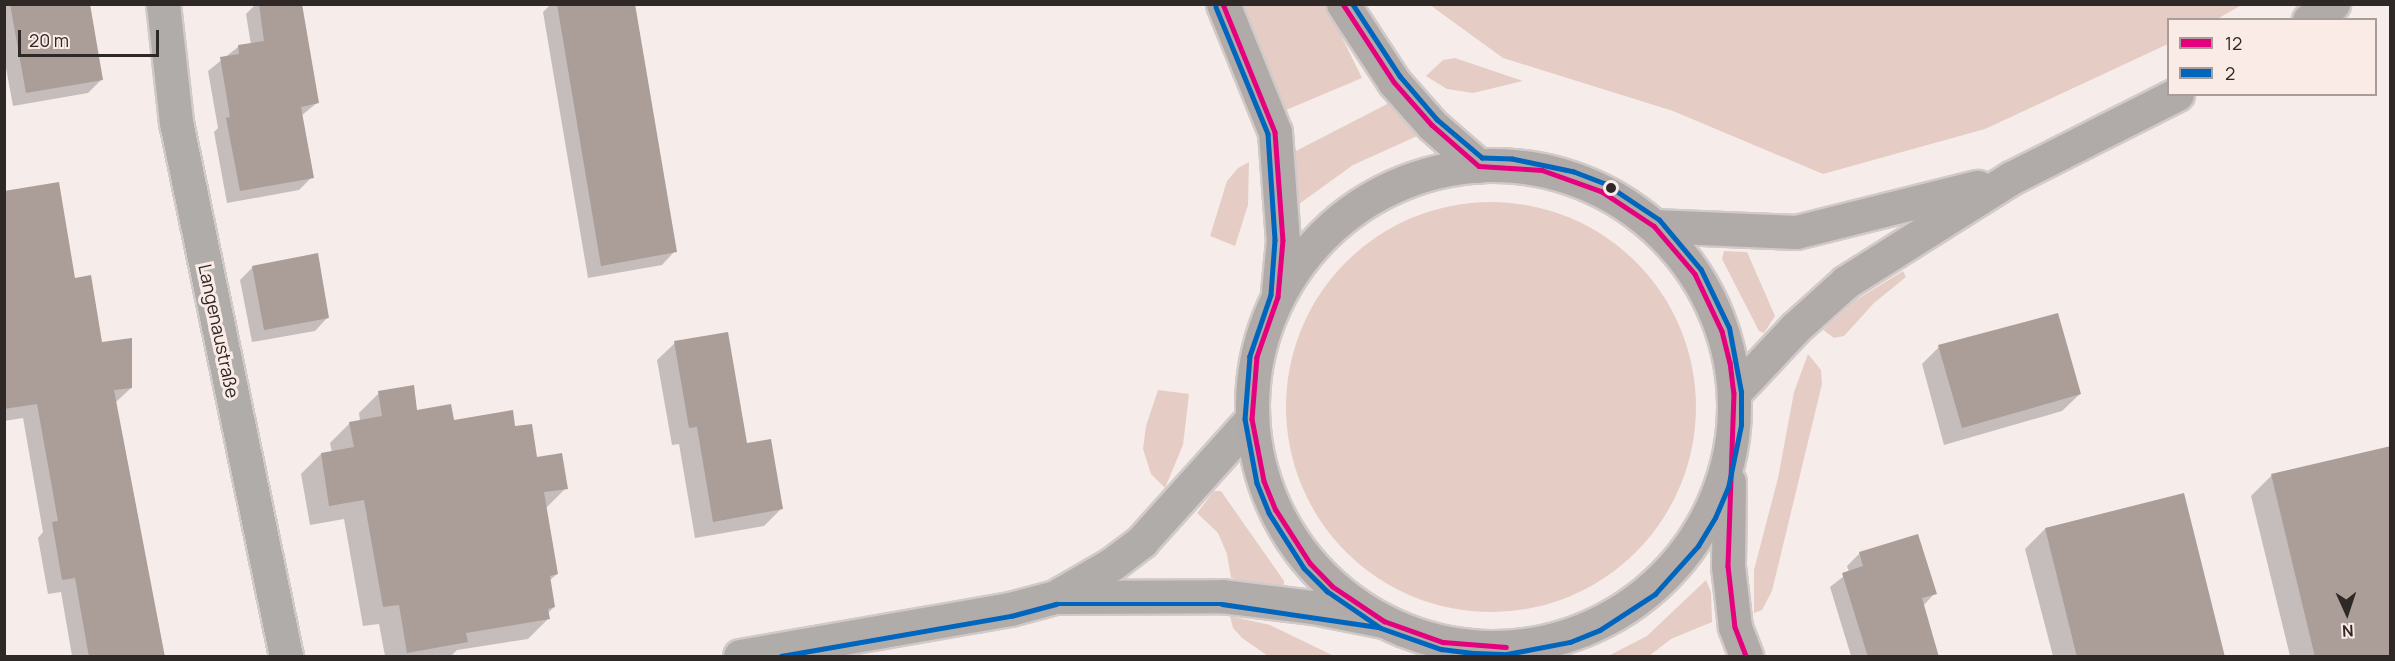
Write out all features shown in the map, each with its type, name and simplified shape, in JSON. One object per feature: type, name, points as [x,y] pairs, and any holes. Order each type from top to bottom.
[{"type":"main road","points":[[1223,4],[1275,132],[1283,240],[1278,297],[1257,357],[1252,419],[1264,481],[1291,538],[1332,585],[1384,621],[1443,642],[1513,652],[1578,631],[1625,608],[1650,589],[1692,542],[1720,486],[1729,456]]},
{"type":"main road","points":[[1343,4],[1394,82],[1432,125],[1479,166]]},
{"type":"main road","points":[[2312,18],[2333,4]]},
{"type":"main road","points":[[1734,393],[1795,328],[1846,282],[2011,178],[2173,96]]},
{"type":"main road","points":[[1278,297],[1313,246],[1361,205],[1418,178],[1479,166],[1511,166],[1572,179],[1601,191],[1654,226],[1676,249],[1710,302],[1722,331],[1734,393],[1729,456],[1728,566],[1736,627],[1746,657]]},
{"type":"main road","points":[[1654,226],[1796,232],[2011,178]]},
{"type":"street","name":"Langenaustraße","points":[[163,4],[176,122],[286,657]]},
{"type":"street","points":[[1055,597],[1112,564],[1142,542],[1252,419]]},
{"type":"street","points":[[740,657],[1010,609],[1055,597],[1222,596],[1313,607],[1384,621]]},
{"type":"shaded area","points":[[1243,5],[1326,5],[1362,78],[1286,110]]},
{"type":"shaded area","points":[[1430,5],[2242,5],[2219,18],[2167,18],[2167,44],[1985,129],[1823,174],[1673,111],[1503,58]]},
{"type":"shaded area","points":[[1455,58],[1523,81],[1473,93],[1447,89],[1426,76],[1443,60]]},
{"type":"shaded area","points":[[1389,103],[1424,133],[1353,165],[1288,212],[1292,153]]},
{"type":"shaded area","points":[[1249,162],[1248,205],[1235,246],[1210,236],[1227,181],[1238,168]]},
{"type":"shaded area","points":[[1491,202],[1531,206],[1569,218],[1605,237],[1636,262],[1661,293],[1680,329],[1692,367],[1696,407],[1692,447],[1680,485],[1661,521],[1636,552],[1605,577],[1569,596],[1531,608],[1491,612],[1451,608],[1413,596],[1377,577],[1346,552],[1321,521],[1302,485],[1290,447],[1286,407],[1290,367],[1302,329],[1321,293],[1346,262],[1377,237],[1413,218],[1451,206]]},
{"type":"shaded area","points":[[1724,251],[1747,252],[1775,316],[1764,333],[1759,331],[1722,259]]},
{"type":"shaded area","points":[[1903,271],[1906,277],[1874,303],[1844,336],[1834,338],[1823,330],[1856,300]]},
{"type":"shaded area","points":[[1808,354],[1821,370],[1822,384],[1772,591],[1762,610],[1754,613],[1754,570],[1778,478],[1794,392]]},
{"type":"shaded area","points":[[1158,390],[1189,394],[1183,445],[1165,488],[1151,474],[1143,449],[1146,426]]},
{"type":"shaded area","points":[[1214,491],[1221,491],[1284,581],[1284,590],[1231,578],[1227,554],[1218,533],[1197,513]]},
{"type":"shaded area","points":[[1706,580],[1711,592],[1712,622],[1671,639],[1649,656],[1608,656],[1647,636]]},
{"type":"shaded area","points":[[1230,616],[1270,625],[1334,656],[1268,656],[1242,638],[1233,628]]},
{"type":"building","points":[[10,4],[90,4],[103,80],[26,93]]},
{"type":"building","points":[[259,4],[302,4],[319,103],[301,107],[314,178],[240,191],[226,118],[230,117],[220,57],[239,54],[238,45],[264,41]]},
{"type":"building","points":[[557,4],[635,4],[677,252],[601,266]]},
{"type":"building","points":[[59,182],[75,278],[91,275],[102,342],[132,338],[132,388],[114,390],[165,657],[89,657],[75,578],[62,580],[52,522],[58,521],[37,404],[4,409],[4,191]]},
{"type":"building","points":[[318,253],[329,318],[264,330],[252,266]]},
{"type":"building","points":[[2058,313],[2081,394],[1962,428],[1938,345]]},
{"type":"building","points":[[728,332],[747,443],[771,439],[783,509],[713,522],[697,427],[689,428],[674,341]]},
{"type":"building","points":[[414,385],[417,410],[451,404],[454,420],[513,410],[515,426],[532,424],[537,457],[562,453],[568,489],[544,492],[558,574],[550,576],[555,607],[548,609],[550,619],[466,633],[468,642],[407,653],[399,605],[383,607],[364,500],[329,506],[321,453],[354,447],[349,422],[382,416],[378,391]]},
{"type":"building","points":[[2391,446],[2391,657],[2315,657],[2271,474]]},
{"type":"building","points":[[2184,493],[2225,657],[2077,657],[2045,528]]},
{"type":"building","points":[[1918,534],[1937,594],[1922,598],[1939,657],[1868,657],[1842,573],[1863,566],[1859,552]]},
{"type":"transit line","name":"12","points":[[1223,4],[1275,132],[1283,240],[1278,297],[1257,357],[1252,419],[1264,481],[1276,510],[1310,563],[1332,586],[1384,621],[1443,642],[1506,647]]},
{"type":"transit line","name":"12","points":[[1343,4],[1394,82],[1432,125],[1479,166],[1542,170],[1601,191],[1654,226],[1695,274],[1722,331],[1730,362],[1734,393],[1728,566],[1735,627],[1746,656]]},
{"type":"transit line","name":"2","points":[[1216,7],[1268,134],[1275,240],[1271,295],[1250,356],[1245,419],[1257,483],[1269,513],[1304,568],[1327,591],[1381,628],[1441,649],[1475,653],[1507,654],[1570,642],[1600,630],[1655,594],[1698,546],[1715,518],[1728,488],[1741,425],[1741,392],[1729,328],[1701,270],[1659,220],[1605,184],[1574,172],[1512,159],[1482,158],[1437,120],[1400,77],[1352,4]]},
{"type":"transit line","name":"2","points":[[781,656],[1011,616],[1056,604],[1222,604],[1377,627]]}]
